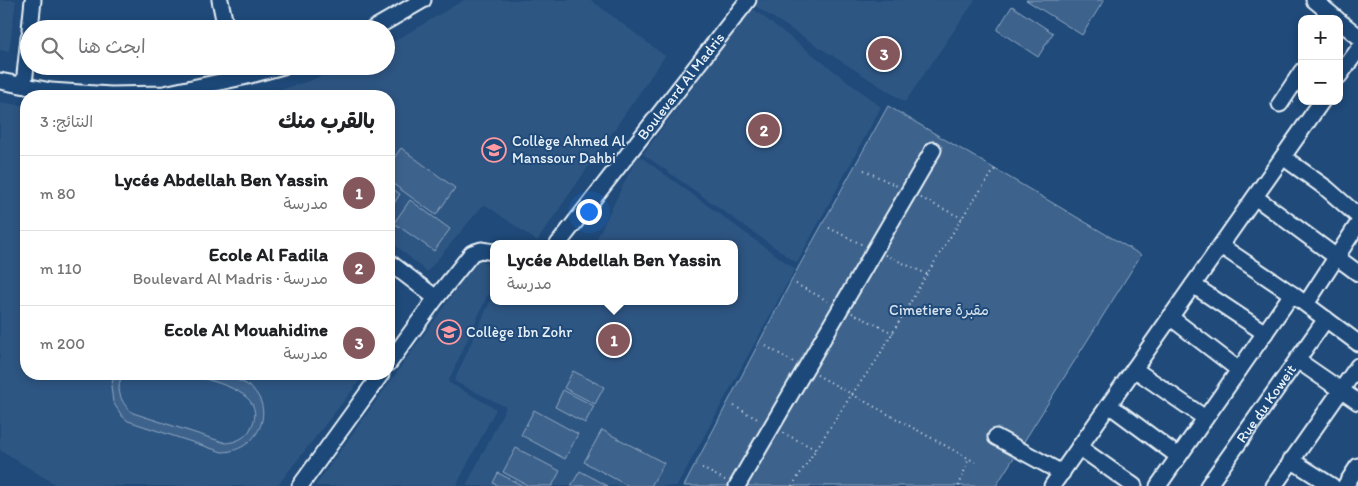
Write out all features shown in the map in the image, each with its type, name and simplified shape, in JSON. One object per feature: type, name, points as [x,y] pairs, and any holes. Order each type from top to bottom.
[{"type":"street","points":[[31,20],[33,0]]},
{"type":"street","points":[[220,0],[224,20]]},
{"type":"street","points":[[389,20],[423,0]]},
{"type":"street","name":"Boulevard Al Madris","points":[[561,240],[748,0]]},
{"type":"street","points":[[1314,0],[1332,15]]},
{"type":"street","points":[[1343,24],[1358,36]]},
{"type":"street","points":[[1343,71],[1357,53]]},
{"type":"street","points":[[24,84],[25,75]]},
{"type":"street","points":[[181,90],[227,75]]},
{"type":"street","points":[[1280,104],[1298,78]]},
{"type":"street","points":[[0,81],[24,84],[40,90]]},
{"type":"street","points":[[996,437],[1056,482],[1319,105]]},
{"type":"street","points":[[732,484],[804,368],[933,150]]},
{"type":"street","points":[[1283,157],[1326,188],[1358,216]]},
{"type":"street","points":[[1255,197],[1358,273]]},
{"type":"street","points":[[1306,304],[1358,224]]},
{"type":"street","points":[[1221,246],[1292,294],[1358,343]]},
{"type":"street","points":[[395,355],[436,298],[472,253],[481,250],[490,251]]},
{"type":"street","points":[[395,267],[436,298]]},
{"type":"street","points":[[1193,285],[1265,333]]},
{"type":"street","points":[[1158,486],[1292,294]]},
{"type":"street","points":[[1170,317],[1239,370]]},
{"type":"street","name":"Rue du Koweit","points":[[1208,486],[1326,319]]},
{"type":"street","points":[[1297,360],[1358,402]]},
{"type":"street","points":[[1274,486],[1358,366]]},
{"type":"street","points":[[1134,369],[1205,418]]},
{"type":"street","points":[[300,486],[377,380]]},
{"type":"street","points":[[1109,405],[1178,456]]},
{"type":"street","points":[[1079,448],[1134,486]]},
{"type":"street","points":[[1292,460],[1332,486]]},
{"type":"street","points":[[1345,486],[1358,466]]},
{"type":"path","points":[[792,486],[852,394],[876,361],[927,274],[995,169]]},
{"type":"path","points":[[766,346],[975,462]]},
{"type":"path","points":[[959,486],[969,458]]},
{"type":"path","points":[[702,468],[732,484]]},
{"type":"shaded area","points":[[0,0],[16,0],[9,51],[0,50]]},
{"type":"shaded area","name":"Collège Ahmed Al Manssour Dahbi","points":[[464,0],[591,0],[665,56],[538,240],[484,204],[427,272],[395,245],[395,90],[280,90],[323,75],[395,75],[395,41]]},
{"type":"shaded area","points":[[759,0],[975,0],[905,102],[755,6]]},
{"type":"shaded area","points":[[752,8],[881,107],[797,263],[643,154]]},
{"type":"shaded area","points":[[0,102],[20,105],[20,380],[360,380],[277,486],[58,486],[0,450]]},
{"type":"shaded area","points":[[638,155],[795,269],[677,486],[466,486],[506,407],[454,381],[490,302],[490,305],[738,305],[738,240],[596,240]]},
{"type":"shaded area","name":"Collège Ibn Zohr","points":[[479,258],[490,267],[490,290],[448,382],[496,409],[456,486],[315,486],[391,380],[395,380],[395,375]]},
{"type":"green space","points":[[1026,0],[1104,0],[1082,35]]},
{"type":"green space","points":[[1012,6],[1053,33],[1038,57],[997,30]]},
{"type":"green space","name":"Cimetiere مقبرة","points":[[888,106],[1141,255],[996,486],[684,486],[798,268]]},
{"type":"green space","points":[[401,148],[455,188],[436,215],[395,185],[395,156]]},
{"type":"green space","points":[[395,190],[400,194],[395,202]]},
{"type":"green space","points":[[410,200],[450,229],[434,251],[395,224]]},
{"type":"green space","points":[[573,371],[604,387],[595,404],[564,388]]},
{"type":"green space","points":[[113,380],[121,380],[120,395],[125,405],[133,413],[226,443],[240,439],[249,431],[255,415],[253,405],[236,390],[208,380],[237,380],[246,384],[256,393],[261,403],[263,414],[261,425],[247,444],[236,450],[222,452],[128,421],[122,416],[113,402],[111,386]]},
{"type":"green space","points":[[563,390],[594,406],[585,423],[555,407]]},
{"type":"green space","points":[[534,410],[578,434],[565,459],[521,435]]},
{"type":"green space","points":[[602,430],[664,463],[651,486],[628,486],[584,462]]},
{"type":"green space","points":[[516,448],[560,471],[552,486],[529,486],[503,472]]},
{"type":"green space","points":[[580,471],[608,486],[571,486]]},
{"type":"green space","points":[[498,473],[523,486],[499,486],[493,483]]},
{"type":"place","name":"Ecole Al Mouahidine","points":[[884,54]]},
{"type":"place","name":"Ecole Al Fadila","points":[[764,130]]},
{"type":"place","name":"Collège Ahmed Al Manssour Dahbi","points":[[494,150]]},
{"type":"place","name":"Collège Ibn Zohr","points":[[449,332]]},
{"type":"place","name":"Lycée Abdellah Ben Yassin","points":[[614,340]]}]
